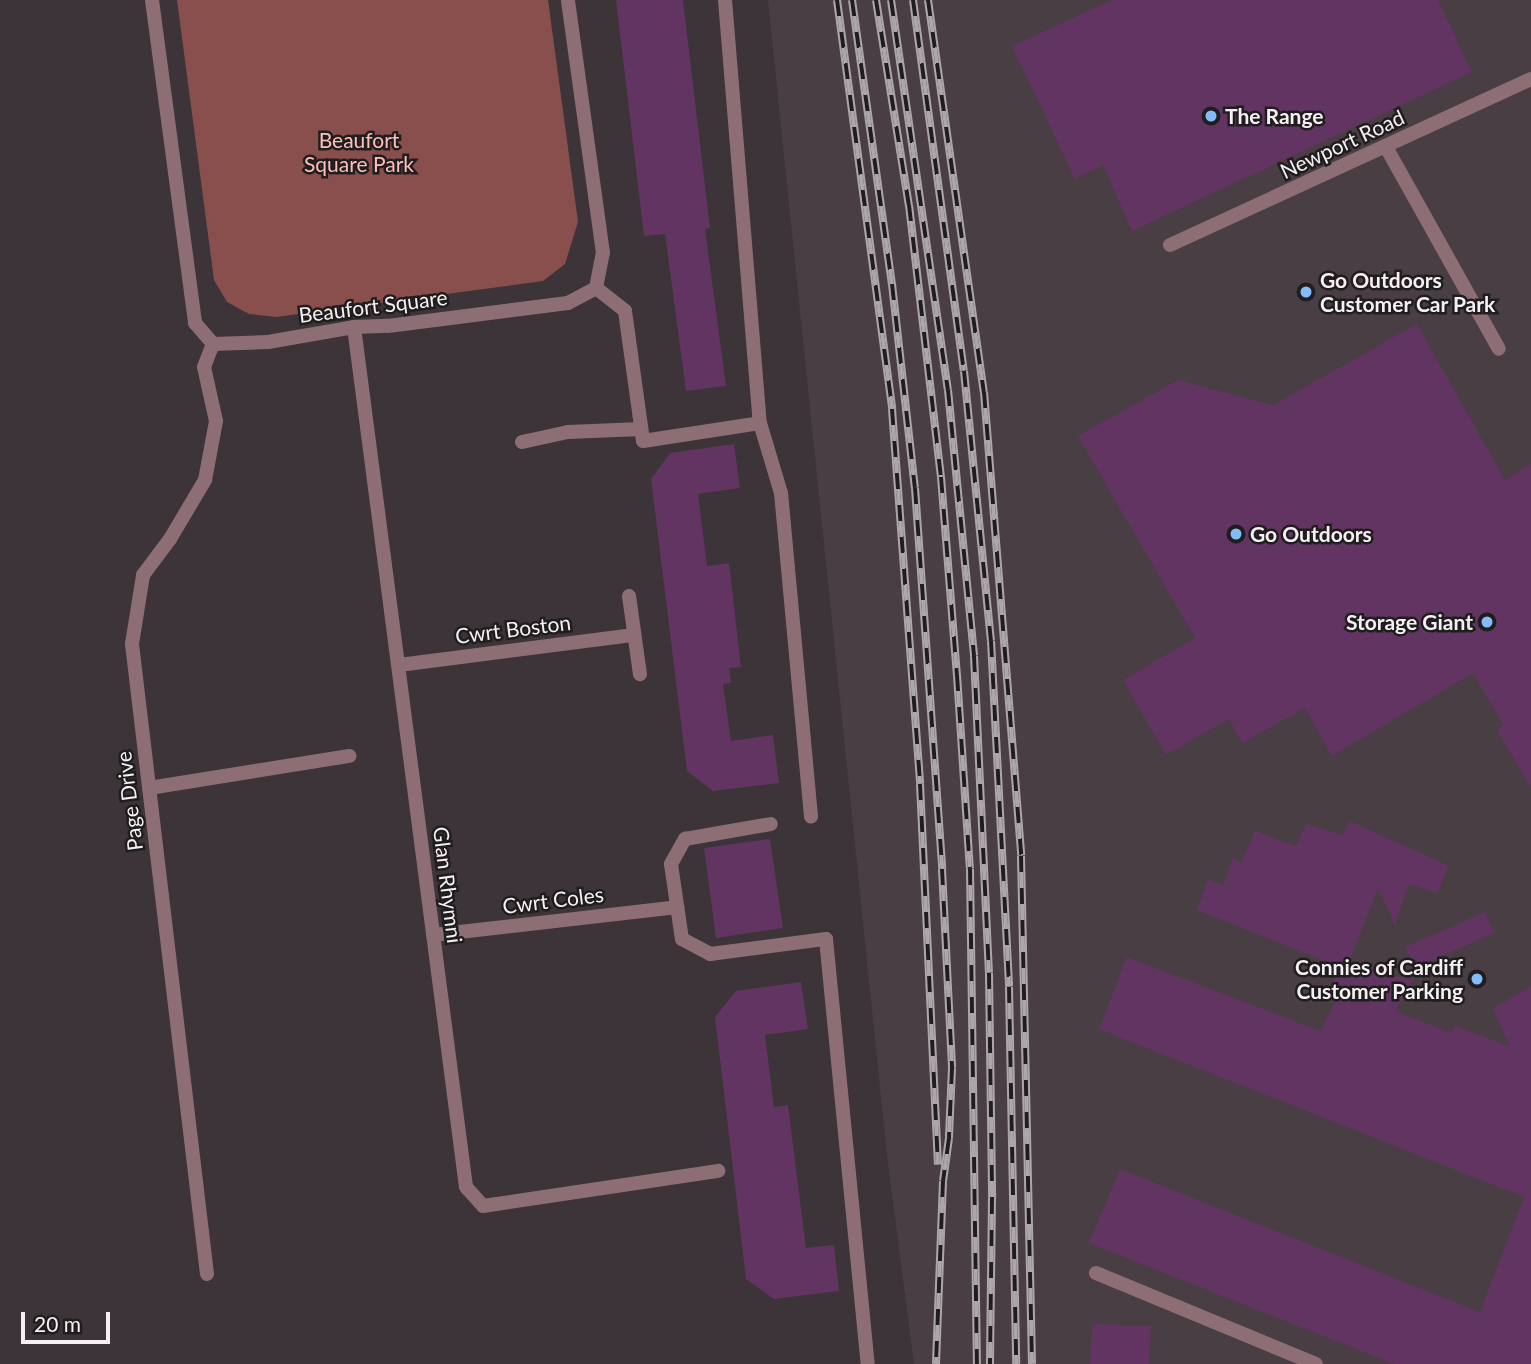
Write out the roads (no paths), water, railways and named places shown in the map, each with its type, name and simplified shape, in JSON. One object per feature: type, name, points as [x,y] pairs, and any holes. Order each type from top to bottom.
[{"type":"street","points":[[152,0],[195,323],[213,344]]},
{"type":"street","points":[[568,0],[603,253],[596,289],[625,311],[643,441],[760,423]]},
{"type":"street","points":[[725,0],[760,423],[780,493],[811,817]]},
{"type":"street","name":"Newport Road","points":[[1170,246],[1531,79]]},
{"type":"street","points":[[1386,147],[1499,349]]},
{"type":"street","name":"Beaufort Square","points":[[213,344],[268,342],[354,327],[388,326],[568,303],[596,289]]},
{"type":"street","name":"Glan Rhymni","points":[[354,327],[466,1187],[482,1206],[718,1171]]},
{"type":"street","name":"Page Drive","points":[[206,1274],[132,644],[143,575],[170,539],[205,480],[216,422],[204,367],[213,344]]},
{"type":"street","points":[[522,442],[568,432],[641,429]]},
{"type":"street","points":[[629,596],[632,635],[640,674]]},
{"type":"street","name":"Cwrt Boston","points":[[399,665],[632,635]]},
{"type":"street","points":[[149,788],[349,756]]},
{"type":"street","points":[[771,824],[685,839],[671,864],[682,939],[710,954],[826,939],[868,1364]]},
{"type":"street","name":"Cwrt Coles","points":[[433,935],[677,907]]},
{"type":"street","points":[[1096,1273],[1316,1364]]},
{"type":"railway","points":[[837,0],[892,409],[920,784],[938,1165]]},
{"type":"railway","points":[[852,0],[892,284],[915,488],[942,869],[952,1068],[949,1138],[943,1181],[936,1364]]},
{"type":"railway","points":[[876,0],[909,205],[941,477],[957,675],[970,869],[977,1364]]},
{"type":"railway","points":[[891,0],[948,390],[974,656],[989,973],[992,1198],[990,1364]]},
{"type":"railway","points":[[913,0],[964,371],[991,641],[1009,987],[1016,1364]]},
{"type":"railway","points":[[928,0],[984,392],[1021,856],[1032,1364]]},
{"type":"place","name":"The Range","points":[[1211,116]]},
{"type":"place","name":"Go Outdoors Customer Car Park","points":[[1306,292]]},
{"type":"place","name":"Go Outdoors","points":[[1236,534]]},
{"type":"place","name":"Storage Giant","points":[[1487,622]]},
{"type":"place","name":"Connies of Cardiff Customer Parking","points":[[1477,979]]},
{"type":"park label","name":"Beaufort Square Park","points":[[359,152]]}]
